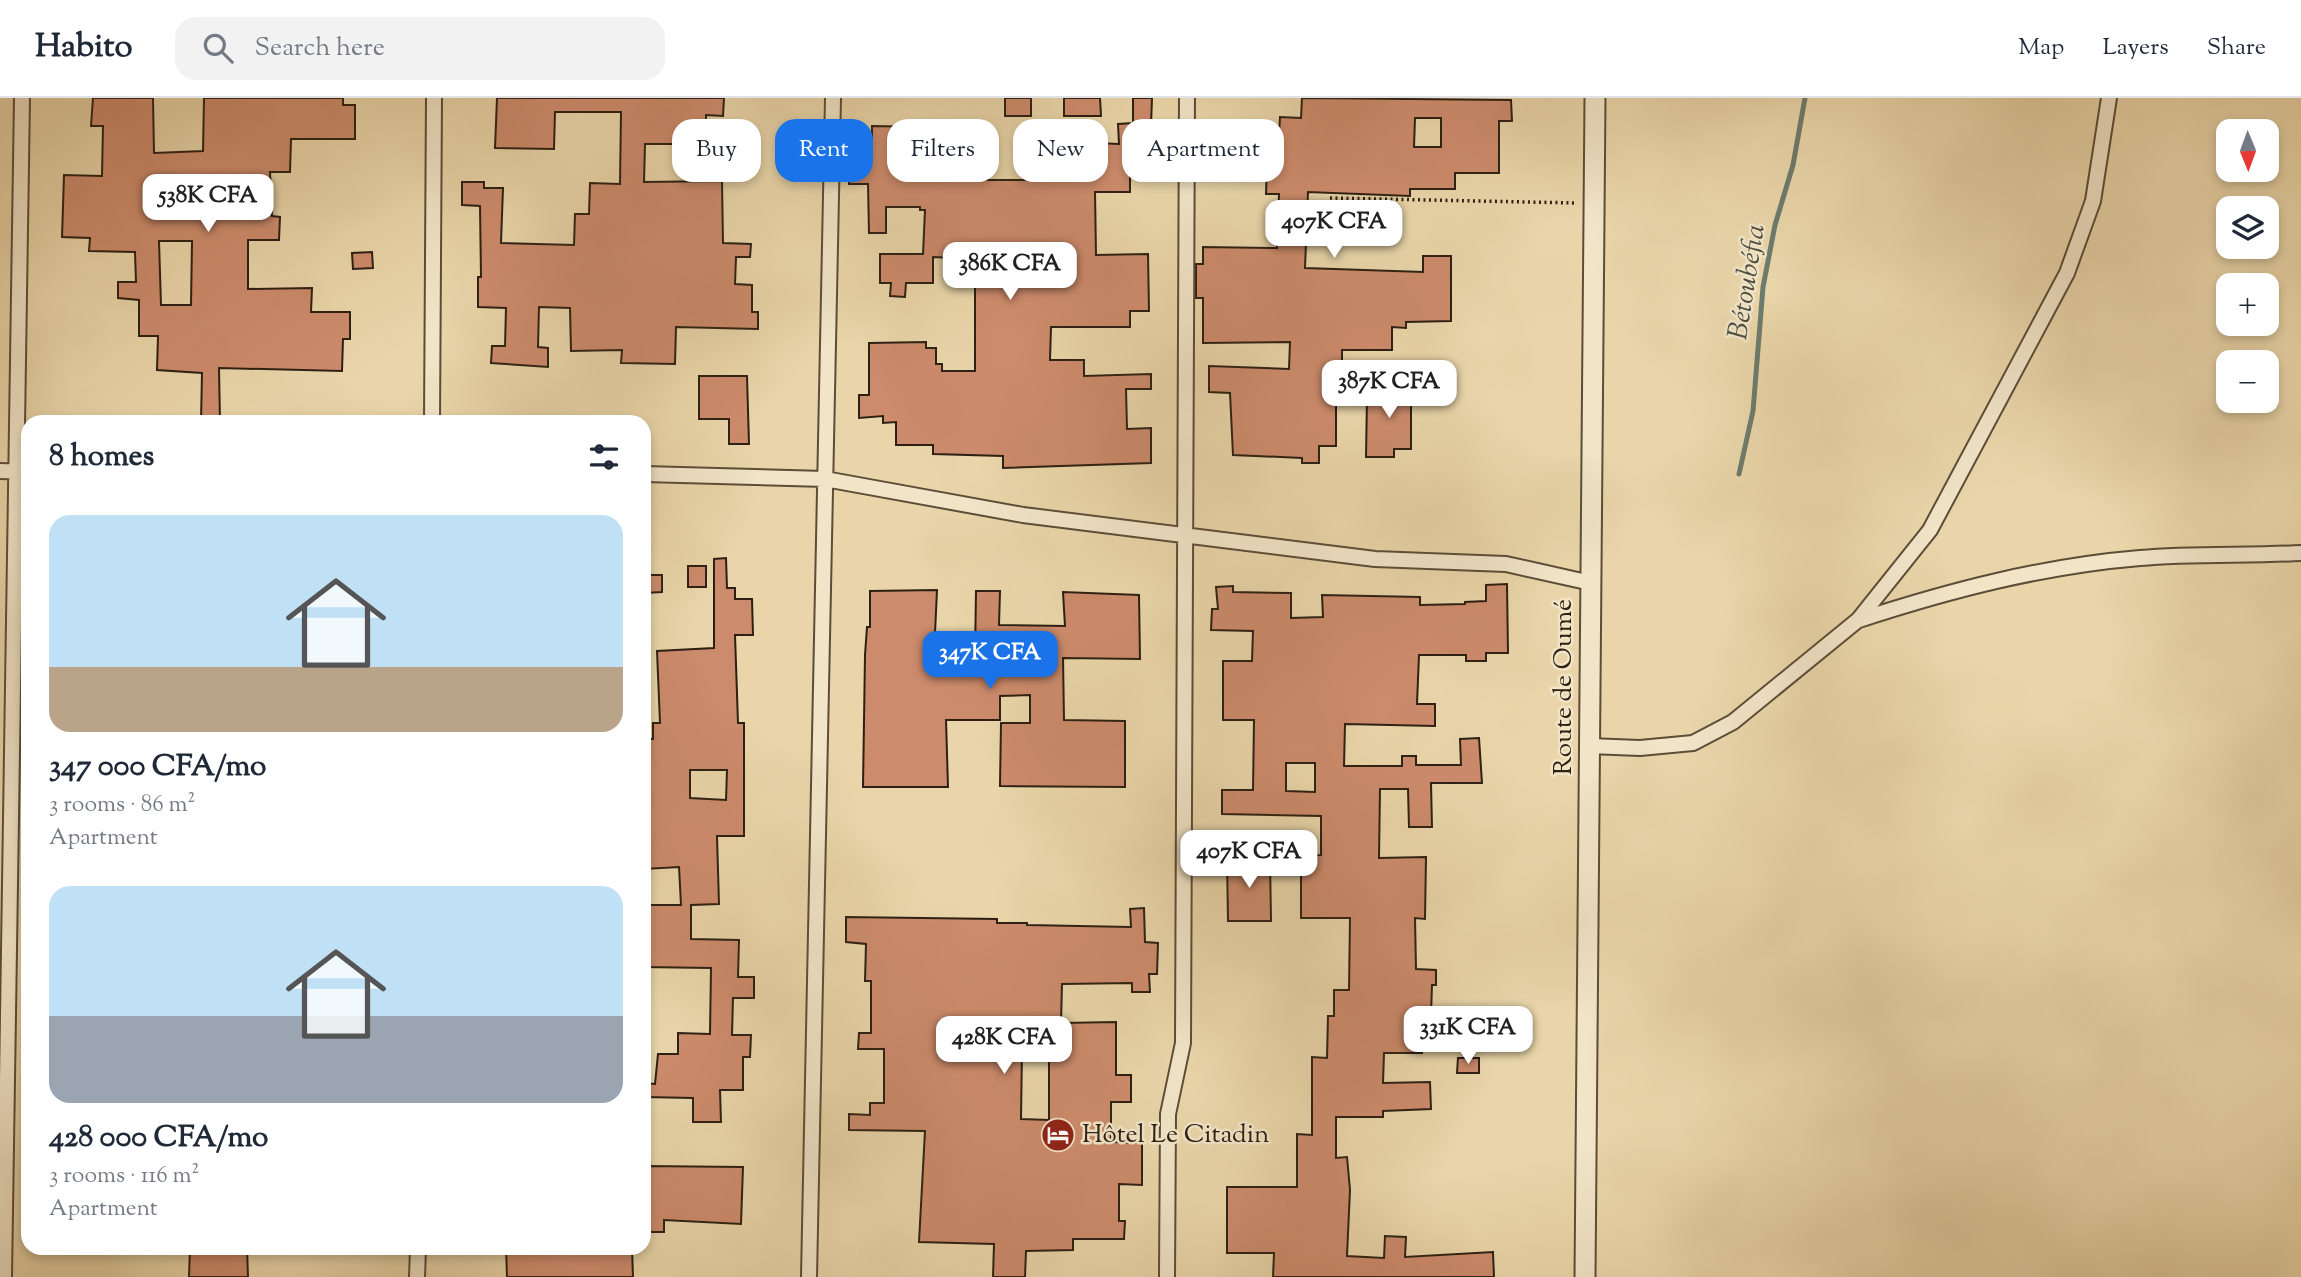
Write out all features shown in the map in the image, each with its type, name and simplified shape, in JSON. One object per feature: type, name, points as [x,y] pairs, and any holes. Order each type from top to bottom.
[{"type":"street","points":[[22,98],[22,415]]},
{"type":"street","points":[[432,415],[434,98]]},
{"type":"street","points":[[810,1277],[833,98]]},
{"type":"street","points":[[1167,1277],[1168,1114],[1183,1043],[1187,98]]},
{"type":"street","name":"Route de Oumé","points":[[1585,1277],[1595,98]]},
{"type":"street","points":[[1589,746],[1640,748],[1693,743],[1733,722],[1858,620],[1930,530],[2067,273],[2093,201],[2109,98]]},
{"type":"street","points":[[0,471],[21,472]]},
{"type":"street","points":[[651,474],[825,479],[1023,515],[1185,537],[1375,559],[1506,564],[1591,583]]},
{"type":"street","points":[[4,1277],[21,517]]},
{"type":"street","points":[[1858,620],[1950,590],[2025,574],[2141,558],[2301,553]]},
{"type":"street","points":[[417,1277],[418,1255]]},
{"type":"path","points":[[1330,198],[1594,204]]},
{"type":"building","points":[[93,98],[153,98],[154,153],[203,151],[204,98],[343,98],[343,105],[355,105],[355,139],[291,139],[290,172],[270,172],[272,216],[280,217],[279,240],[248,240],[248,289],[312,288],[311,312],[350,312],[350,339],[343,339],[342,371],[219,368],[220,415],[201,415],[202,373],[157,370],[158,336],[139,336],[139,300],[118,298],[118,282],[136,282],[135,252],[89,251],[90,238],[62,237],[64,175],[102,176],[103,126],[91,126]],"holes":[[[159,241],[192,241],[191,305],[161,305]]]},
{"type":"building","points":[[497,98],[724,98],[723,116],[672,119],[672,144],[645,144],[644,182],[722,182],[723,243],[751,244],[750,257],[736,257],[735,284],[752,285],[752,312],[758,312],[758,329],[676,327],[675,364],[621,363],[622,350],[571,351],[570,308],[539,307],[538,347],[548,348],[548,367],[491,363],[492,346],[505,346],[506,308],[478,307],[478,277],[481,277],[480,206],[462,205],[462,182],[484,182],[484,188],[503,188],[501,243],[574,245],[575,214],[589,214],[590,183],[620,184],[621,112],[555,112],[554,149],[495,148]]},
{"type":"building","points":[[1005,98],[1031,98],[1031,116],[1005,116]]},
{"type":"building","points":[[1064,98],[1100,98],[1101,116],[1064,116]]},
{"type":"building","points":[[1133,98],[1152,98],[1151,119],[1133,119]]},
{"type":"building","points":[[1302,98],[1511,100],[1512,121],[1499,121],[1499,173],[1455,173],[1455,189],[1410,189],[1410,196],[1308,192],[1305,268],[1423,272],[1423,256],[1451,256],[1451,321],[1406,322],[1406,328],[1392,327],[1392,350],[1342,350],[1342,367],[1336,367],[1336,446],[1319,446],[1319,463],[1302,463],[1302,458],[1233,455],[1230,393],[1209,392],[1209,366],[1289,369],[1290,342],[1203,343],[1203,298],[1196,298],[1196,264],[1203,264],[1203,247],[1277,248],[1279,194],[1266,194],[1266,182],[1284,182],[1284,119],[1280,117],[1301,118]],"holes":[[[1415,118],[1441,118],[1441,147],[1414,147]]]},
{"type":"building","points":[[1118,124],[1122,124],[1122,182],[1130,182],[1130,192],[1095,192],[1096,255],[1148,254],[1149,311],[1130,311],[1130,327],[1051,327],[1050,360],[1084,360],[1084,376],[1151,374],[1151,389],[1126,389],[1127,429],[1151,428],[1151,463],[1003,468],[1003,456],[933,454],[933,445],[896,445],[896,422],[883,423],[883,416],[859,418],[859,395],[869,395],[869,343],[926,342],[926,348],[936,348],[936,364],[942,364],[942,371],[975,371],[975,259],[933,257],[933,283],[906,283],[905,297],[890,296],[891,283],[880,283],[880,254],[923,254],[925,210],[920,210],[920,207],[886,207],[886,233],[869,233],[868,184],[849,182],[873,182],[873,126],[887,126],[887,182],[1108,182],[1108,144],[1119,144]]},
{"type":"building","points":[[372,252],[373,268],[353,269],[352,253]]},
{"type":"building","points":[[699,376],[747,376],[749,444],[729,444],[729,419],[699,419]]},
{"type":"building","points":[[1383,381],[1411,381],[1411,449],[1394,449],[1394,457],[1366,457],[1367,397],[1383,397]]},
{"type":"building","points":[[726,558],[727,588],[735,588],[735,599],[752,599],[753,635],[735,635],[738,723],[744,723],[744,836],[717,836],[719,904],[691,905],[691,939],[739,940],[738,977],[754,977],[754,998],[733,998],[732,1035],[751,1035],[750,1057],[743,1057],[743,1090],[720,1090],[721,1122],[693,1122],[693,1098],[651,1097],[651,1084],[655,1084],[658,1054],[678,1054],[678,1033],[710,1034],[711,968],[651,967],[651,905],[681,905],[679,867],[651,869],[651,739],[653,723],[660,723],[657,651],[714,648],[714,559]],"holes":[[[690,770],[727,770],[726,800],[690,798]]]},
{"type":"building","points":[[688,566],[706,566],[706,587],[688,587]]},
{"type":"building","points":[[651,575],[662,575],[662,592],[651,593]]},
{"type":"building","points":[[1507,584],[1508,653],[1486,653],[1486,661],[1466,661],[1466,655],[1419,655],[1417,704],[1435,704],[1435,726],[1345,724],[1344,766],[1402,766],[1402,756],[1416,756],[1416,765],[1461,765],[1460,739],[1479,738],[1482,783],[1431,783],[1432,827],[1409,827],[1408,789],[1380,789],[1379,858],[1426,857],[1425,919],[1415,918],[1416,969],[1436,970],[1436,985],[1432,985],[1431,1014],[1451,1014],[1452,1044],[1422,1046],[1422,1053],[1384,1053],[1383,1083],[1430,1082],[1431,1109],[1383,1111],[1383,1117],[1336,1117],[1336,1158],[1347,1157],[1350,1190],[1347,1256],[1384,1258],[1385,1236],[1406,1237],[1405,1257],[1493,1252],[1494,1277],[1273,1277],[1274,1253],[1227,1253],[1227,1187],[1297,1187],[1297,1134],[1312,1135],[1312,1057],[1327,1058],[1328,1016],[1334,1016],[1334,990],[1349,990],[1350,918],[1301,918],[1301,871],[1275,871],[1275,856],[1321,855],[1321,816],[1222,814],[1222,790],[1253,790],[1254,720],[1223,720],[1223,661],[1252,661],[1253,631],[1211,630],[1212,609],[1218,609],[1216,587],[1233,586],[1233,592],[1291,593],[1291,618],[1323,617],[1322,595],[1420,597],[1420,605],[1465,604],[1486,601],[1486,585]],"holes":[[[1286,763],[1315,763],[1315,792],[1286,791]]]},
{"type":"building","points":[[937,590],[934,655],[975,656],[976,591],[1000,591],[999,625],[1065,626],[1063,592],[1139,595],[1140,659],[1063,658],[1064,720],[1125,721],[1125,787],[1000,786],[1001,723],[1030,723],[1030,695],[1000,696],[1000,720],[946,720],[948,787],[863,787],[865,655],[867,627],[870,627],[870,591]]},
{"type":"building","points":[[1227,858],[1270,858],[1271,921],[1228,921]]},
{"type":"building","points":[[1144,908],[1145,942],[1158,943],[1157,974],[1149,974],[1150,992],[1132,992],[1132,983],[1062,984],[1061,1023],[1116,1022],[1116,1075],[1131,1075],[1131,1102],[1111,1102],[1111,1142],[1142,1143],[1142,1185],[1119,1184],[1119,1221],[1125,1221],[1124,1239],[1073,1239],[1073,1250],[1026,1251],[1025,1277],[993,1277],[994,1244],[919,1242],[925,1131],[849,1130],[849,1114],[870,1115],[870,1103],[884,1103],[884,1049],[858,1049],[859,1033],[871,1033],[871,981],[865,981],[866,944],[846,942],[846,917],[997,919],[997,923],[1027,925],[1131,927],[1130,909]],"holes":[[[1022,1049],[1049,1049],[1049,1120],[1021,1119]]]},
{"type":"building","points":[[1458,1058],[1479,1058],[1479,1073],[1457,1073]]},
{"type":"building","points":[[651,1166],[743,1167],[741,1224],[664,1220],[664,1232],[651,1232]]},
{"type":"building","points":[[190,1255],[247,1255],[248,1277],[189,1277]]},
{"type":"building","points":[[506,1255],[632,1255],[633,1277],[507,1277]]},
{"type":"waterway","name":"Bétoubéfia","points":[[1739,474],[1753,411],[1763,287],[1775,225],[1793,165],[1805,98]]},
{"type":"place","name":"Hôtel Le Citadin","points":[[1058,1135]]}]
